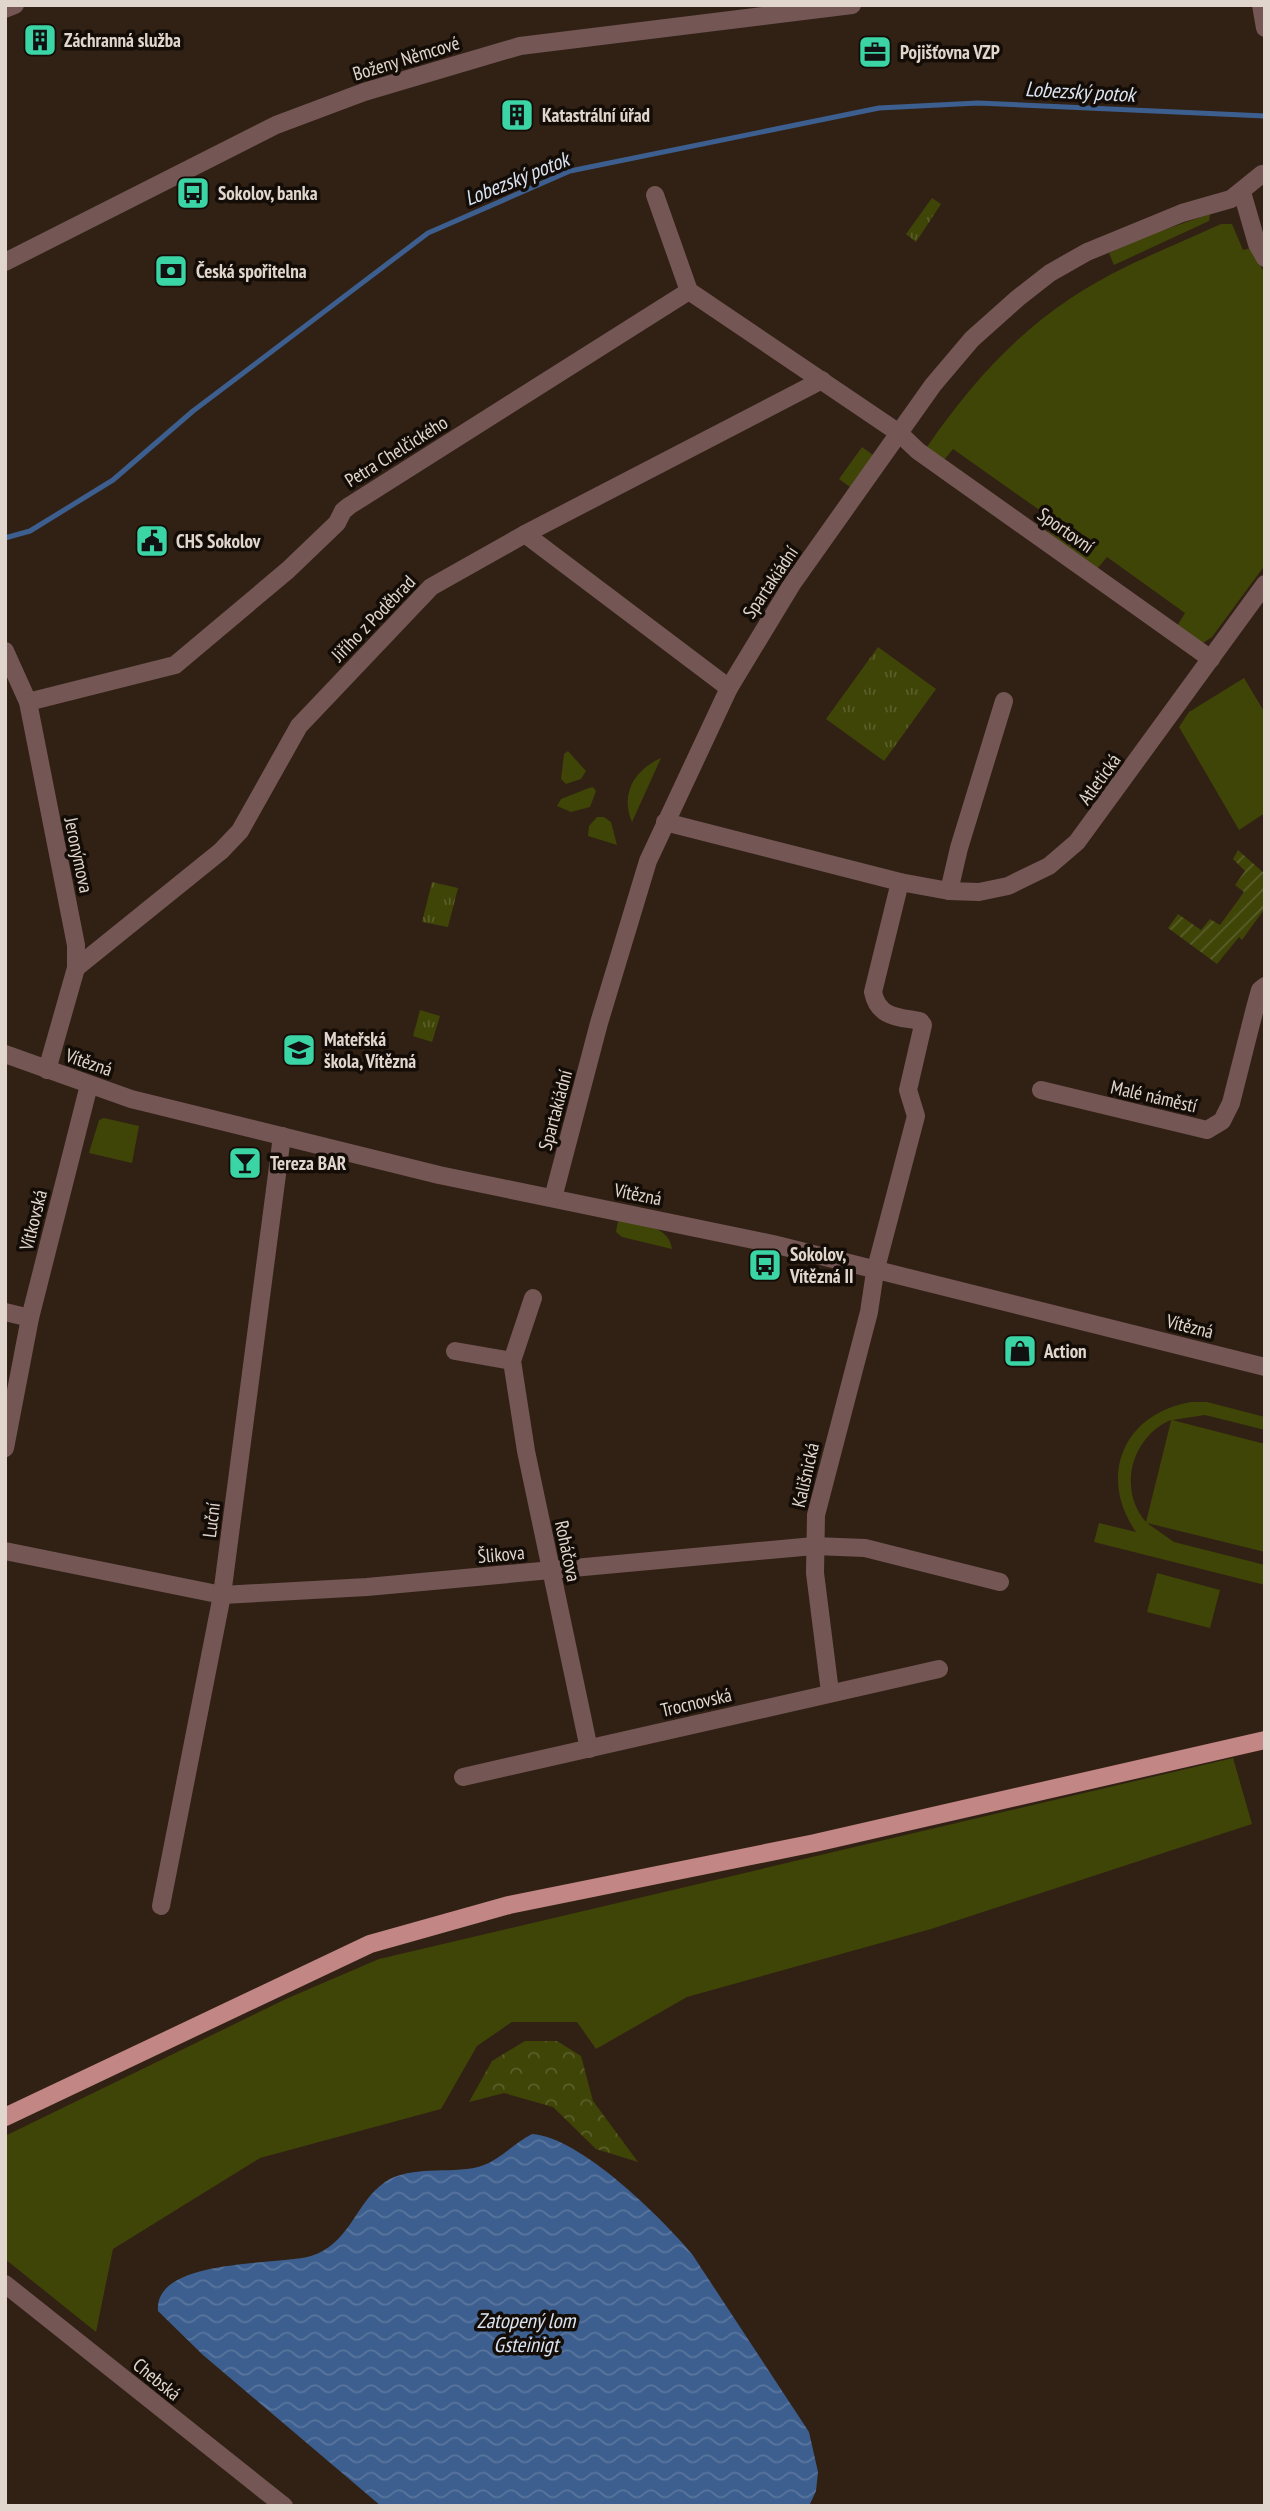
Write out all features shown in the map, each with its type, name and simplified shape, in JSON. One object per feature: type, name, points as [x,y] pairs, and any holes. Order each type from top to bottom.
[{"type":"main road","points":[[5,2117],[370,1944],[509,1905],[815,1843],[1265,1740]]},
{"type":"street","points":[[5,9],[15,5]]},
{"type":"street","name":"Boženy Němcové","points":[[5,261],[276,125],[365,92],[520,46],[852,5]]},
{"type":"street","points":[[1261,5],[1265,28]]},
{"type":"street","name":"Spartakiádní","points":[[553,1198],[599,1023],[648,860],[729,688],[792,584],[899,433],[972,340],[1050,273],[1087,252],[1242,192],[1264,173]]},
{"type":"street","points":[[1242,192],[1257,244],[1265,258]]},
{"type":"street","points":[[655,195],[689,291]]},
{"type":"street","name":"Sportovní","points":[[689,291],[899,433],[918,451],[1211,659]]},
{"type":"street","name":"Petra Chelčického","points":[[28,702],[175,666],[288,570],[338,523],[343,511],[349,506],[689,291]]},
{"type":"street","name":"Jiřího z Poděbrad","points":[[76,968],[221,851],[240,831],[299,726],[421,595],[525,534],[822,380]]},
{"type":"street","points":[[525,534],[729,688]]},
{"type":"street","name":"Atletická","points":[[665,822],[900,882],[949,891],[979,892],[1008,886],[1049,866],[1064,855],[1099,815],[1265,584]]},
{"type":"street","name":"Jeronýmova","points":[[5,651],[28,702],[73,928],[76,968],[47,1070]]},
{"type":"street","points":[[949,891],[959,848],[1004,701]]},
{"type":"street","points":[[875,1272],[916,1116],[908,1090],[923,1026],[920,1021],[888,1015],[878,1008],[873,992],[900,882]]},
{"type":"street","name":"Malé náměstí","points":[[1041,1090],[1207,1130],[1222,1121],[1231,1103],[1260,990],[1265,986]]},
{"type":"street","name":"Vítězná","points":[[5,1054],[131,1099],[439,1175],[773,1244],[875,1272],[1265,1367]]},
{"type":"street","name":"Vítkovská","points":[[5,1448],[30,1318],[89,1085]]},
{"type":"street","name":"Luční","points":[[161,1906],[222,1595],[282,1136]]},
{"type":"street","name":"Kališnická","points":[[830,1692],[814,1546],[816,1515],[869,1312],[875,1272]]},
{"type":"street","name":"Roháčova","points":[[533,1298],[512,1361],[526,1451],[589,1749]]},
{"type":"street","points":[[5,1312],[30,1318]]},
{"type":"street","points":[[455,1351],[512,1361]]},
{"type":"street","name":"Šlikova","points":[[5,1551],[222,1595],[367,1587],[814,1546],[865,1548],[1000,1582]]},
{"type":"street","name":"Trocnovská","points":[[463,1777],[939,1669]]},
{"type":"street","name":"Chebská","points":[[5,2284],[284,2506]]},
{"type":"green space","points":[[932,198],[941,204],[916,242],[906,234]]},
{"type":"green space","points":[[1210,214],[1209,221],[1114,265],[1109,253],[1146,236]]},
{"type":"green space","points":[[1221,224],[1232,224],[1243,250],[1251,248],[1265,274],[1265,565],[1212,637],[1203,643],[1177,626],[1185,613],[1107,557],[1097,569],[1048,532],[1055,521],[953,449],[944,460],[927,447],[992,365],[1050,313],[1107,277]]},
{"type":"green space","points":[[862,447],[873,455],[850,487],[839,479]]},
{"type":"green space","points":[[878,647],[936,689],[884,761],[826,719]]},
{"type":"green space","points":[[1244,678],[1265,713],[1265,813],[1239,830],[1179,727],[1189,712]]},
{"type":"green space","points":[[568,751],[586,771],[581,779],[566,784],[561,779],[564,754]]},
{"type":"green space","points":[[661,758],[632,822],[628,802],[632,784],[643,769]]},
{"type":"green space","points":[[593,787],[596,791],[590,807],[571,812],[557,806],[561,799]]},
{"type":"green space","points":[[597,817],[604,817],[611,822],[617,845],[588,836],[589,826]]},
{"type":"green space","points":[[1238,850],[1265,874],[1265,908],[1242,940],[1239,937],[1217,964],[1168,928],[1178,914],[1201,930],[1210,919],[1220,925],[1244,892],[1235,885],[1245,871],[1233,859]]},
{"type":"green space","points":[[432,882],[458,888],[448,927],[422,922]]},
{"type":"green space","points":[[420,1010],[440,1016],[432,1042],[413,1036]]},
{"type":"green space","points":[[104,1118],[139,1126],[132,1163],[89,1153],[99,1120]]},
{"type":"green space","points":[[618,1221],[659,1230],[670,1241],[672,1249],[622,1237],[616,1232]]},
{"type":"green space","points":[[1191,1402],[1207,1402],[1265,1417],[1265,1430],[1205,1415],[1172,1420],[1265,1444],[1265,1552],[1147,1523],[1174,1542],[1265,1565],[1265,1585],[1094,1542],[1099,1523],[1136,1532],[1124,1511],[1119,1490],[1119,1469],[1124,1450],[1134,1433],[1149,1419],[1168,1408]],"holes":[[[1171,1420],[1146,1522],[1137,1509],[1132,1494],[1133,1465],[1147,1438]]]},
{"type":"green space","points":[[1157,1573],[1220,1590],[1210,1628],[1147,1612]]},
{"type":"green space","points":[[1233,1758],[1252,1824],[931,1929],[687,1997],[596,2049],[577,2022],[512,2022],[477,2046],[441,2109],[260,2158],[113,2249],[96,2332],[5,2259],[5,2136],[288,1998],[379,1959]]},
{"type":"green space","points":[[525,2041],[557,2041],[581,2056],[593,2101],[638,2162],[596,2149],[553,2107],[504,2093],[469,2102],[492,2061]]},
{"type":"water","name":"Zatopený lom Gsteinigt","points":[[532,2134],[551,2138],[596,2164],[661,2220],[692,2254],[809,2432],[818,2472],[816,2491],[809,2506],[381,2506],[203,2355],[158,2311],[162,2294],[175,2281],[220,2267],[311,2256],[324,2250],[344,2233],[366,2201],[385,2182],[406,2173],[478,2167],[493,2161]]},
{"type":"waterway","name":"Lobezský potok","points":[[5,538],[30,531],[113,480],[193,411],[428,233],[570,171],[879,108],[978,103],[1265,116]]},
{"type":"place","name":"Záchranná služba","points":[[40,40]]},
{"type":"place","name":"Pojišťovna VZP","points":[[875,52]]},
{"type":"place","name":"Katastrální úřad","points":[[517,115]]},
{"type":"place","name":"Sokolov, banka","points":[[193,193]]},
{"type":"place","name":"Česká spořitelna","points":[[171,271]]},
{"type":"place","name":"CHS Sokolov","points":[[152,541]]},
{"type":"place","name":"Mateřská škola, Vítězná","points":[[299,1050]]},
{"type":"place","name":"Tereza BAR","points":[[245,1163]]},
{"type":"place","name":"Sokolov, Vítězná II","points":[[765,1265]]},
{"type":"place","name":"Action","points":[[1020,1351]]}]
